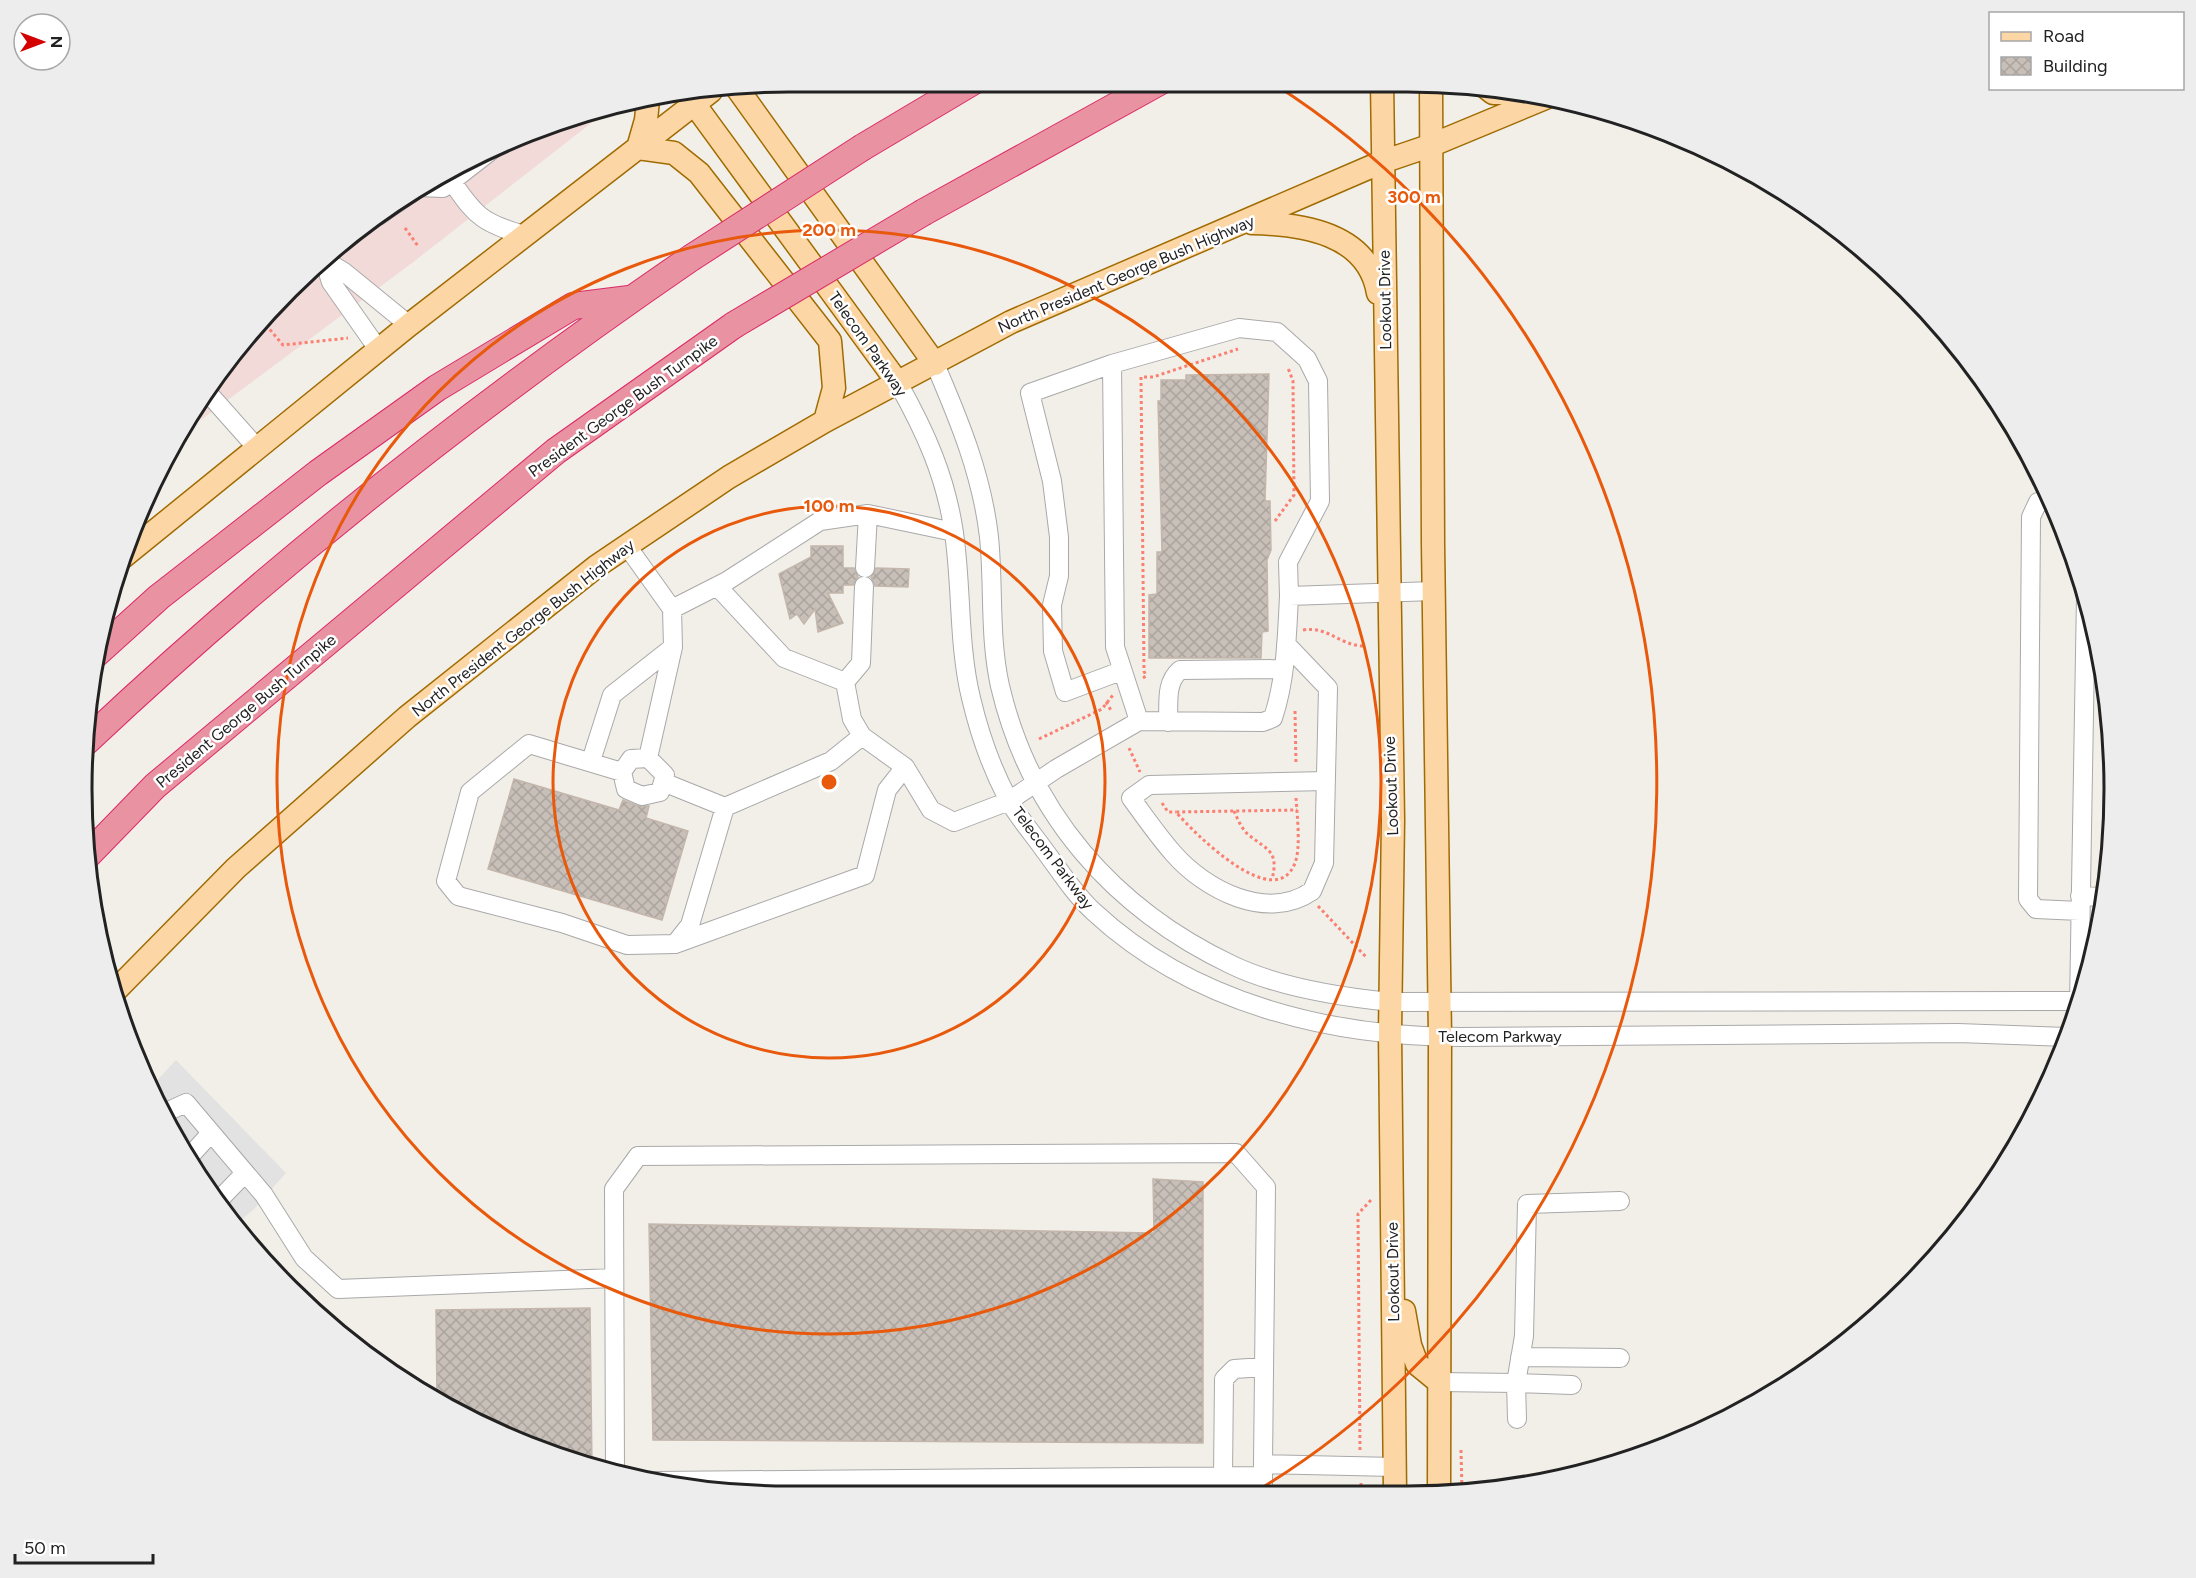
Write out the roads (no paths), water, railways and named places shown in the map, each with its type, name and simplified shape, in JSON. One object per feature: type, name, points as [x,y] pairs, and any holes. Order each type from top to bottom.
[{"type":"highway","points":[[94,735],[168,667],[320,536],[474,414],[632,298],[691,258],[863,147],[956,92]]},
{"type":"highway","name":"President George Bush Turnpike","points":[[94,849],[155,786],[556,451],[734,325],[924,212],[1141,92]]},
{"type":"highway","points":[[107,644],[159,597],[318,472],[437,388],[573,306],[632,298]]},
{"type":"highway","points":[[95,862],[155,786]]},
{"type":"main road","name":"Lookout Drive","points":[[1382,92],[1393,832],[1390,1033],[1395,1486]]},
{"type":"main road","name":"Telecom Parkway","points":[[741,93],[935,364]]},
{"type":"main road","points":[[1431,93],[1434,591],[1440,1037],[1439,1485]]},
{"type":"main road","points":[[136,547],[378,349],[638,148],[697,97]]},
{"type":"main road","name":"Telecom Parkway","points":[[699,97],[898,383]]},
{"type":"main road","name":"North President George Bush Highway","points":[[120,986],[236,868],[407,717],[597,566],[729,477],[825,421],[1011,322],[1382,162],[1432,145],[1533,103]]},
{"type":"main road","points":[[638,148],[647,106]]},
{"type":"main road","points":[[638,148],[674,153],[699,172],[825,333],[830,341],[834,364],[834,388],[825,421]]},
{"type":"main road","points":[[1244,223],[1309,228],[1342,241],[1370,268],[1377,288],[1385,333]]},
{"type":"main road","points":[[1392,1263],[1410,1345],[1417,1364],[1439,1382]]},
{"type":"street","points":[[436,188],[444,188],[453,183],[461,174]]},
{"type":"street","points":[[453,183],[470,207],[489,224],[526,236]]},
{"type":"street","points":[[330,264],[344,272],[409,325]]},
{"type":"street","points":[[327,267],[331,282],[378,349]]},
{"type":"street","points":[[845,682],[852,719],[862,736],[905,767],[931,810],[954,822],[1009,801],[1056,769],[1139,722],[1263,722],[1273,718],[1286,644],[1289,596],[1288,562],[1320,501],[1318,381],[1307,359],[1277,332],[1239,328],[1112,364],[1029,393],[1052,481],[1059,537],[1059,576],[1052,605],[1053,651],[1065,692],[1121,671]]},
{"type":"street","name":"Telecom Parkway","points":[[935,364],[968,444],[982,491],[989,538],[990,612],[1000,685],[1023,760],[1035,785],[1053,813],[1100,873],[1144,914],[1234,966],[1327,993],[1391,1002],[2071,1002]]},
{"type":"street","points":[[1112,364],[1115,647],[1139,722]]},
{"type":"street","name":"Telecom Parkway","points":[[898,383],[928,436],[939,465],[954,532],[963,650],[971,699],[993,766],[1009,801],[1093,912],[1162,963],[1214,990],[1264,1008],[1325,1024],[1390,1033],[1440,1037],[1958,1033],[2058,1037]]},
{"type":"street","points":[[212,397],[257,448]]},
{"type":"street","points":[[2042,502],[2038,502],[2031,517],[2028,899],[2036,909],[2080,904],[2096,899]]},
{"type":"street","points":[[672,609],[717,585],[820,521],[868,514],[954,532]]},
{"type":"street","points":[[845,682],[861,663],[868,514]]},
{"type":"street","points":[[627,546],[672,609],[673,647],[648,758]]},
{"type":"street","points":[[717,585],[784,658],[845,682]]},
{"type":"street","points":[[1289,596],[1434,591]]},
{"type":"street","points":[[2079,975],[2085,628]]},
{"type":"street","points":[[1286,644],[1328,688],[1326,781],[1324,863],[1312,891],[1283,904],[1262,905],[1229,895],[1174,855],[1131,798],[1149,785],[1326,781]]},
{"type":"street","points":[[591,761],[612,695],[673,647]]},
{"type":"street","points":[[1168,722],[1170,685],[1173,676],[1180,670],[1283,669]]},
{"type":"street","points":[[663,782],[725,807],[831,761],[862,736]]},
{"type":"street","points":[[622,772],[529,744],[492,771],[470,792],[446,880],[458,896],[562,923],[627,945],[675,944],[865,875],[887,790],[905,767]]},
{"type":"street","points":[[648,758],[665,775],[660,792],[642,796],[626,789],[622,772],[631,759],[648,758]]},
{"type":"street","points":[[675,944],[690,925],[725,807]]},
{"type":"street","points":[[170,1110],[186,1103],[264,1195],[304,1258],[338,1289],[614,1278]]},
{"type":"street","points":[[194,1152],[211,1133]]},
{"type":"street","points":[[615,1465],[614,1189],[638,1156],[1236,1153],[1266,1187],[1263,1477]]},
{"type":"street","points":[[223,1196],[244,1173]]},
{"type":"street","points":[[1517,1419],[1516,1383],[1524,1336],[1527,1204],[1620,1201]]},
{"type":"street","points":[[1520,1358],[1620,1358]]},
{"type":"street","points":[[1223,1476],[1224,1379],[1234,1369],[1264,1367]]},
{"type":"street","points":[[1439,1382],[1572,1385]]},
{"type":"street","points":[[696,1481],[1263,1477],[1395,1467]]}]
